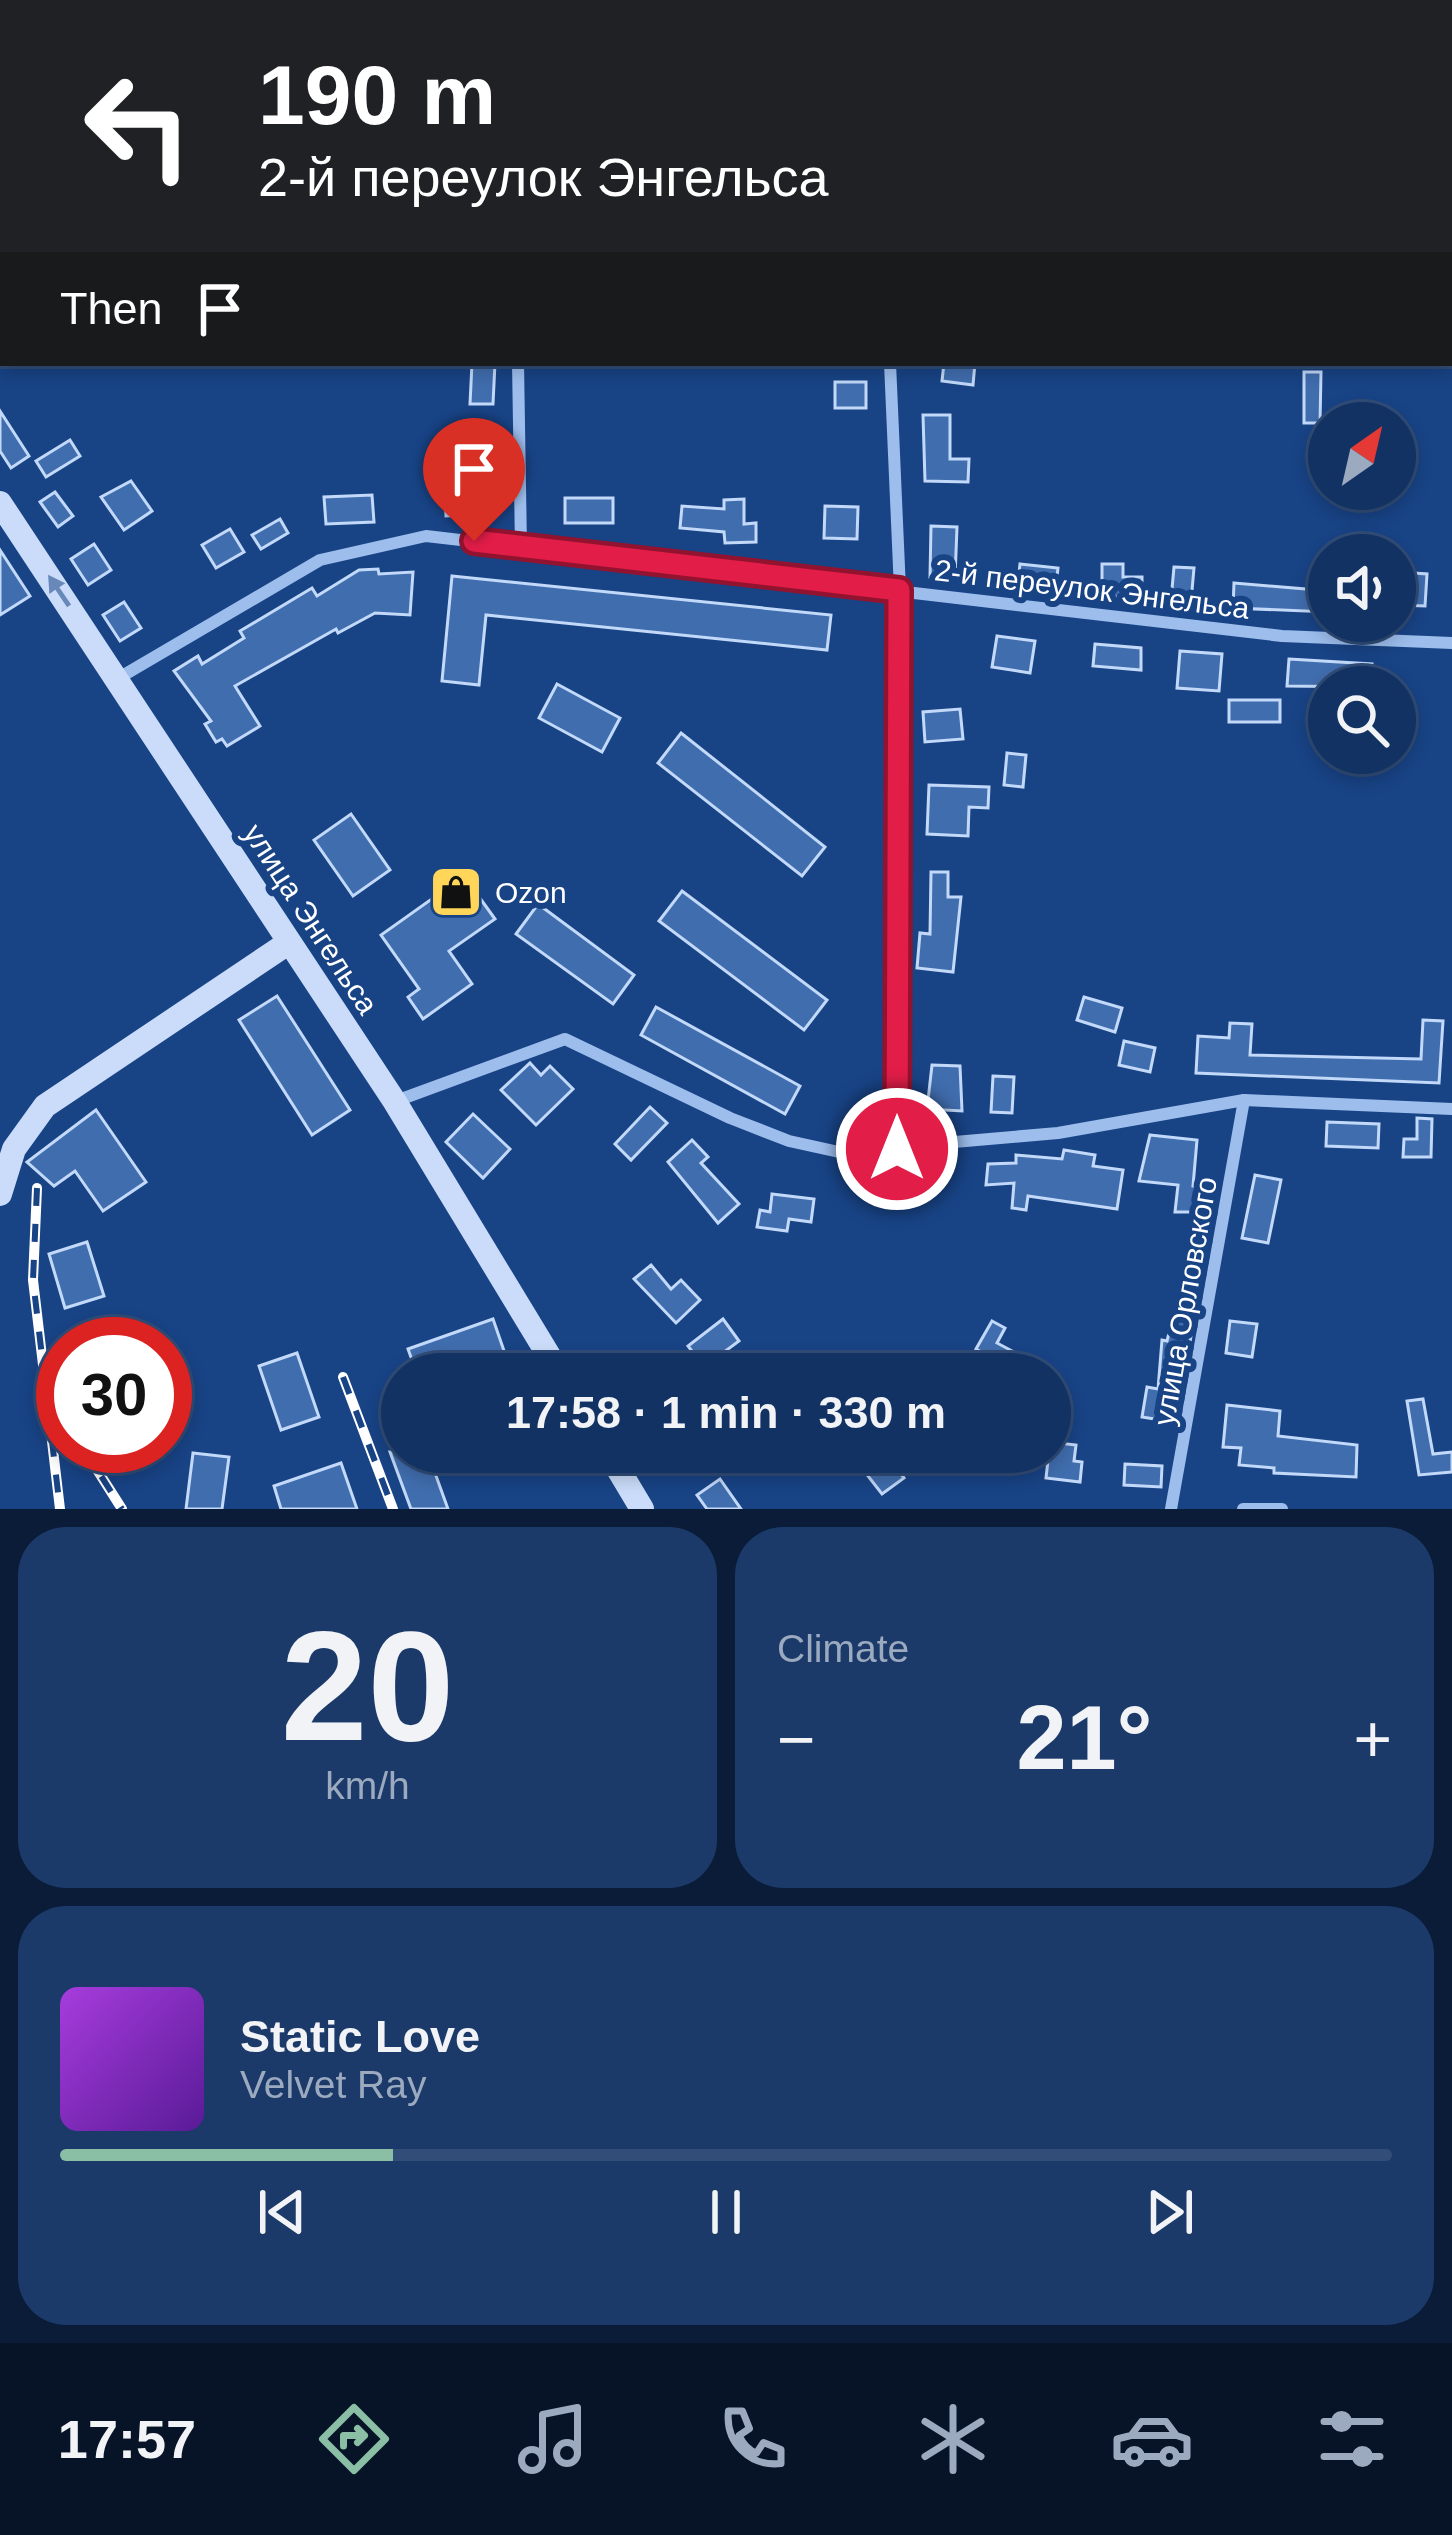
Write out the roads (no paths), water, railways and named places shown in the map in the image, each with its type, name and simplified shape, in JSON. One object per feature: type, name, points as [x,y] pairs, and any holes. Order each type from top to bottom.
[{"type":"street","points":[[518,366],[521,547]]},
{"type":"street","points":[[890,366],[899,590],[897,1149]]},
{"type":"street","name":"улица Энгельса","points":[[0,503],[395,1102],[547,1353]]},
{"type":"street","name":"2-й переулок Энгельса","points":[[117,680],[320,560],[426,536],[1282,636],[1452,643]]},
{"type":"street","points":[[0,1194],[14,1149],[45,1106],[289,943]]},
{"type":"street","points":[[395,1102],[566,1039],[789,1142],[839,1152],[1058,1133],[1244,1100],[1452,1109]]},
{"type":"street","name":"улица Орловского","points":[[1171,1509],[1244,1100]]},
{"type":"street","points":[[621,1473],[642,1509]]},
{"type":"street","points":[[1243,1509],[1282,1509]]},
{"type":"railway","points":[[37,1188],[33,1280],[60,1509]]},
{"type":"railway","points":[[343,1377],[393,1509]]},
{"type":"railway","points":[[99,1473],[122,1509]]},
{"type":"place","name":"Ozon","points":[[456,892]]}]
